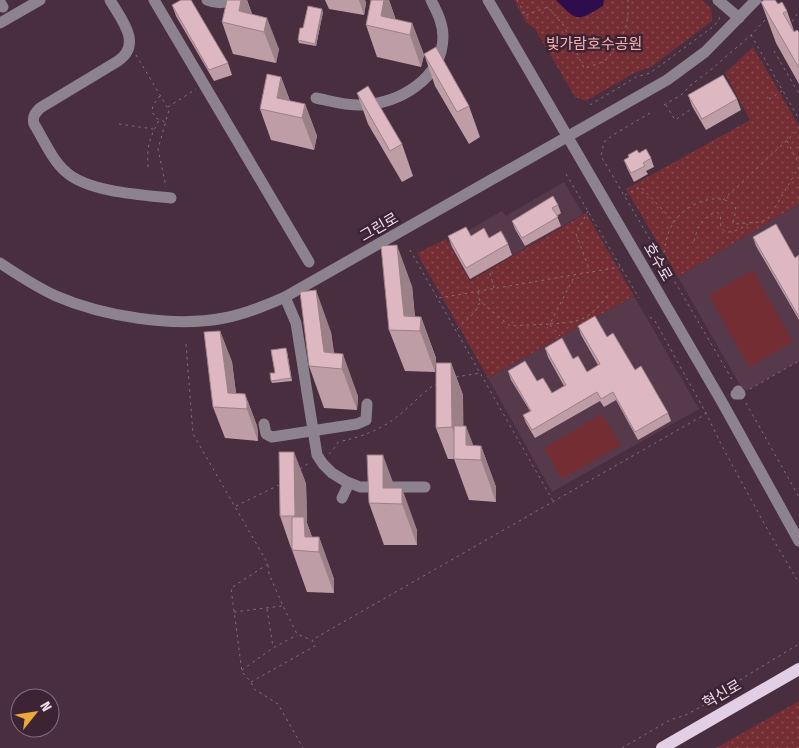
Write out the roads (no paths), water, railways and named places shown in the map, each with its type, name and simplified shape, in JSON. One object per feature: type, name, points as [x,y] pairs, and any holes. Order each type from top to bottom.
[{"type":"main road","name":"혁신로","points":[[662,748],[799,669]]},
{"type":"street","points":[[0,23],[40,0]]},
{"type":"street","points":[[110,0],[130,38],[127,54],[40,108],[36,112],[33,120],[34,124],[56,162],[76,179],[106,189],[169,198]]},
{"type":"street","points":[[154,0],[309,262]]},
{"type":"street","points":[[207,0],[217,2],[236,0]]},
{"type":"street","points":[[316,98],[356,105],[386,102],[409,91],[425,79],[431,73],[439,57],[443,36],[440,19],[431,0]]},
{"type":"street","name":"호수로","points":[[488,0],[718,394],[799,541]]},
{"type":"street","points":[[718,0],[739,18]]},
{"type":"street","name":"그린로","points":[[0,263],[22,279],[56,296],[98,310],[132,317],[184,322],[215,320],[257,309],[285,297],[666,80],[704,52],[756,0]]},
{"type":"street","points":[[285,297],[296,323],[317,454],[323,464],[332,473],[360,487],[425,486]]},
{"type":"street","points":[[264,424],[266,434],[272,437],[357,424],[366,420],[367,404]]},
{"type":"street","points":[[342,498],[349,483]]},
{"type":"park label","name":"빛가람호수공원","points":[[594,44]]}]
